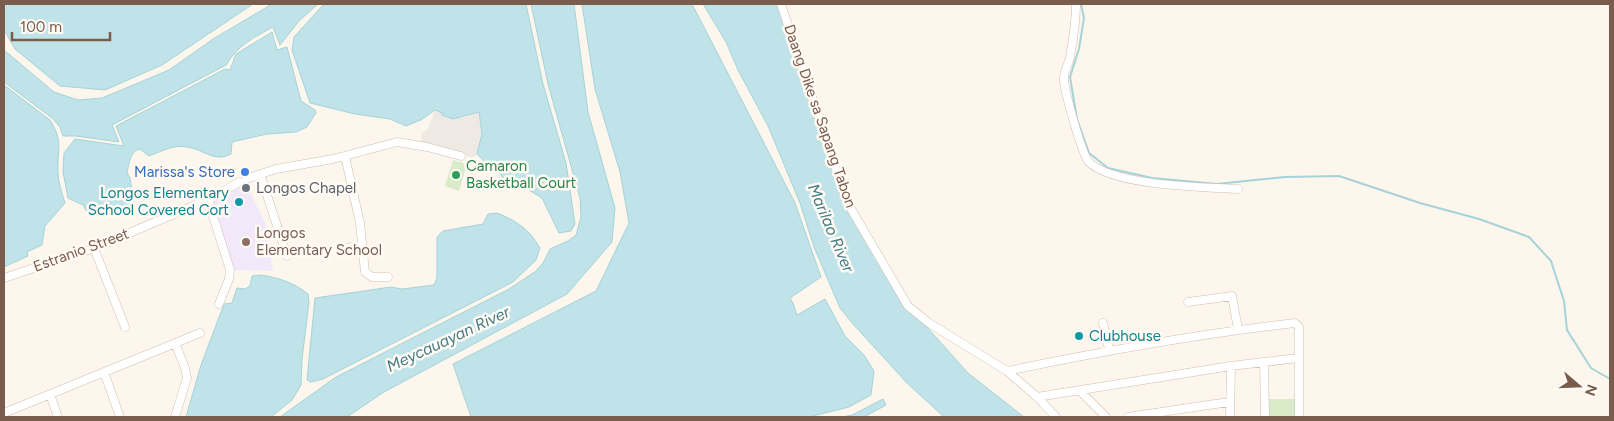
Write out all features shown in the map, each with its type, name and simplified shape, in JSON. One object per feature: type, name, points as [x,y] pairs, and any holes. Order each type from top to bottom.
[{"type":"street","name":"Daang Dike sa Sapang Tabon","points":[[781,4],[848,202],[908,306],[930,323],[1007,371],[1037,397],[1056,417]]},
{"type":"street","points":[[1076,4],[1070,58],[1064,77],[1075,128],[1088,162],[1106,172],[1140,181],[1176,186],[1238,189]]},
{"type":"street","name":"Estranio Street","points":[[4,278],[94,248],[208,200],[242,181],[260,174],[345,156],[398,142],[428,147],[461,156]]},
{"type":"street","points":[[345,156],[360,223],[366,275],[388,277]]},
{"type":"street","points":[[260,174],[287,256]]},
{"type":"street","points":[[208,200],[230,270],[229,279],[219,304]]},
{"type":"street","points":[[344,248],[362,246]]},
{"type":"street","points":[[94,248],[125,327]]},
{"type":"street","points":[[1188,302],[1232,296],[1238,330]]},
{"type":"street","points":[[1103,323],[1109,349]]},
{"type":"street","points":[[1007,371],[1109,349],[1295,323],[1299,328],[1299,417]]},
{"type":"street","points":[[4,413],[200,333]]},
{"type":"street","points":[[175,343],[187,378],[175,417]]},
{"type":"street","points":[[1037,397],[1080,392],[1231,366],[1298,358]]},
{"type":"street","points":[[1264,362],[1264,417]]},
{"type":"street","points":[[1230,417],[1231,366]]},
{"type":"street","points":[[104,372],[120,417]]},
{"type":"street","points":[[1080,392],[1106,417]]},
{"type":"street","points":[[50,394],[58,417]]},
{"type":"street","points":[[1128,417],[1229,402]]},
{"type":"shaded area","points":[[435,110],[462,118],[479,112],[482,134],[477,154],[472,158],[450,149],[421,142],[422,133],[428,129]]},
{"type":"shaded area","name":"Longos Elementary School","points":[[240,184],[244,194],[250,192],[266,225],[273,271],[232,270],[209,201]]},
{"type":"green space","name":"Camaron Basketball Court","points":[[453,160],[467,164],[459,191],[445,186]]},
{"type":"green space","points":[[1269,399],[1297,399],[1297,417],[1269,417]]},
{"type":"water","points":[[4,4],[253,4],[162,65],[105,90],[60,86],[15,49],[4,30]]},
{"type":"water","points":[[272,4],[318,4],[299,21],[280,45],[273,27],[241,47],[226,65],[112,125],[119,142],[63,136],[60,127],[52,118],[4,82],[4,50],[54,92],[78,100],[102,98],[169,70],[213,39]]},
{"type":"water","points":[[324,4],[526,4],[543,84],[566,163],[575,224],[571,231],[559,233],[542,198],[514,181],[502,177],[499,171],[493,171],[477,154],[482,134],[479,112],[453,119],[435,110],[421,120],[406,126],[390,119],[355,114],[310,103],[292,50],[294,37]]},
{"type":"water","name":"Meycauayan River","points":[[531,4],[574,4],[588,112],[615,208],[612,242],[567,294],[384,392],[347,417],[280,417],[336,377],[509,289],[536,271],[543,263],[550,249],[576,235],[581,217],[580,198],[548,84]]},
{"type":"water","points":[[582,4],[692,4],[795,203],[821,277],[790,298],[797,315],[825,299],[845,336],[864,355],[874,371],[871,395],[849,407],[809,417],[471,417],[453,364],[596,291],[629,223],[620,172],[595,89]]},
{"type":"water","name":"Marilao River","points":[[703,4],[781,4],[861,226],[908,306],[968,373],[1024,417],[944,417],[907,383],[840,308],[814,247],[800,203],[768,126],[738,70],[726,42]]},
{"type":"water","points":[[272,32],[277,50],[287,47],[301,101],[315,110],[316,113],[307,127],[296,132],[267,134],[232,142],[231,154],[219,157],[182,146],[149,156],[140,149],[137,150],[130,158],[127,173],[130,178],[134,202],[131,203],[133,208],[127,210],[110,214],[88,214],[83,205],[68,198],[63,172],[64,153],[75,139],[124,146],[116,126],[225,69],[230,70],[236,54]]},
{"type":"water","points":[[4,85],[50,120],[57,134],[59,179],[65,203],[45,226],[42,245],[27,252],[28,256],[4,267]]},
{"type":"water","points":[[497,213],[522,226],[540,248],[536,260],[513,282],[323,379],[311,382],[307,380],[315,298],[391,287],[402,289],[434,285],[437,278],[437,237],[443,231],[483,224],[488,214]]},
{"type":"water","points":[[260,275],[286,281],[308,294],[309,302],[301,385],[292,400],[271,417],[186,417],[201,365],[224,304],[232,303],[237,288],[245,289],[250,286],[252,276]]},
{"type":"water","points":[[883,399],[886,405],[864,417],[842,417],[852,415]]},
{"type":"waterway","points":[[1081,4],[1084,18],[1079,49],[1070,77],[1077,119],[1089,153],[1108,168],[1152,178],[1217,184],[1285,177],[1339,176],[1420,203],[1479,219],[1529,237],[1551,261],[1564,301],[1567,330],[1591,368],[1610,379]]},
{"type":"place","name":"Marissa's Store","points":[[245,172]]},
{"type":"place","name":"Camaron Basketball Court","points":[[456,175]]},
{"type":"place","name":"Longos Chapel","points":[[246,188]]},
{"type":"place","name":"Longos Elementary School Covered Cort","points":[[239,202]]},
{"type":"place","name":"Longos Elementary School","points":[[246,242]]},
{"type":"place","name":"Clubhouse","points":[[1079,336]]}]
